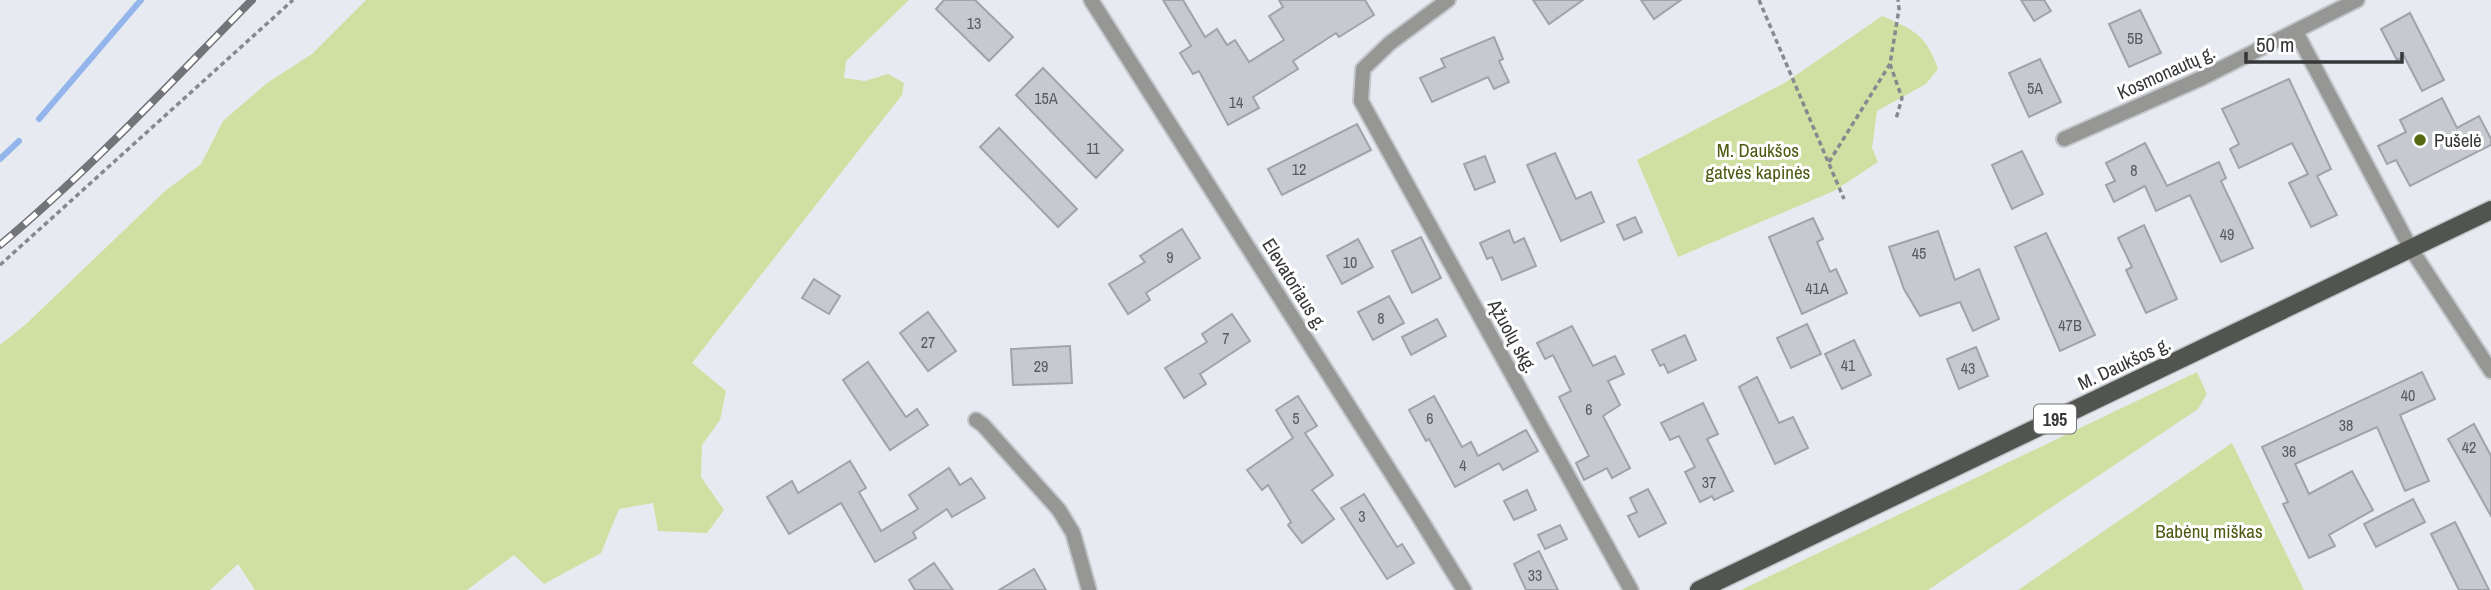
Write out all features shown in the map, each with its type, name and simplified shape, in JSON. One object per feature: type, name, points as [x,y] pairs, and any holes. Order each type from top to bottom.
[{"type":"main road","name":"M. Daukšos g.","points":[[1699,590],[2491,210]]},
{"type":"street","name":"Elevatoriaus g.","points":[[1091,0],[1464,590]]},
{"type":"street","name":"Ąžuolų skg.","points":[[1448,0],[1390,43],[1363,69],[1361,101],[1630,590]]},
{"type":"street","name":"Kosmonautų g.","points":[[2064,139],[2202,78],[2357,0]]},
{"type":"street","points":[[2295,32],[2411,249],[2491,371]]},
{"type":"street","points":[[976,420],[1059,510],[1073,533],[1088,590]]},
{"type":"path","points":[[0,265],[293,0]]},
{"type":"path","points":[[1759,0],[1844,199]]},
{"type":"path","points":[[1829,162],[1890,64],[1899,9],[1898,0]]},
{"type":"path","points":[[1890,64],[1902,98],[1896,119]]},
{"type":"green space","points":[[366,0],[909,0],[846,61],[844,78],[865,81],[888,74],[904,83],[902,95],[692,363],[726,391],[720,420],[702,445],[701,477],[724,510],[707,533],[658,531],[653,503],[619,509],[601,553],[544,584],[514,555],[467,590],[255,590],[238,564],[210,590],[0,590],[0,345],[26,324],[165,191],[201,164],[223,121],[267,83],[312,54]]},
{"type":"green space","name":"M. Daukšos gatvės kapinės","points":[[1882,16],[1918,35],[1929,48],[1938,69],[1926,84],[1877,111],[1872,148],[1878,162],[1834,191],[1678,257],[1637,160],[1786,82]]},
{"type":"green space","points":[[2197,372],[2207,394],[2198,409],[1928,590],[1741,590]]},
{"type":"green space","name":"Babėnų miškas","points":[[2232,443],[2304,590],[2018,590]]},
{"type":"building","points":[[944,0],[975,0],[1013,37],[989,61],[936,9]]},
{"type":"building","points":[[1163,0],[1183,0],[1205,37],[1217,29],[1227,45],[1235,40],[1249,62],[1284,40],[1269,16],[1283,7],[1279,0],[1365,0],[1374,15],[1339,37],[1336,33],[1293,61],[1298,69],[1253,97],[1259,108],[1228,125],[1199,71],[1193,74],[1180,53],[1191,46]]},
{"type":"building","points":[[1533,0],[1583,0],[1549,24]]},
{"type":"building","points":[[1641,0],[1681,0],[1654,19]]},
{"type":"building","points":[[2021,0],[2044,0],[2051,11],[2034,21]]},
{"type":"building","points":[[2140,10],[2161,53],[2129,67],[2109,24]]},
{"type":"building","points":[[2410,13],[2444,80],[2422,91],[2404,56],[2397,60],[2381,29]]},
{"type":"building","points":[[1494,37],[1503,59],[1499,61],[1509,82],[1494,89],[1488,77],[1432,102],[1420,78],[1445,67],[1441,59]]},
{"type":"building","points":[[2040,59],[2061,102],[2029,117],[2009,73]]},
{"type":"building","points":[[1043,68],[1123,150],[1096,178],[1016,95]]},
{"type":"building","points":[[2289,79],[2331,169],[2317,176],[2337,215],[2311,227],[2289,183],[2308,174],[2292,143],[2239,168],[2230,149],[2239,144],[2222,109]]},
{"type":"building","name":"Pušelė","points":[[2442,98],[2457,128],[2479,116],[2491,139],[2491,145],[2410,186],[2396,160],[2387,164],[2378,146],[2406,132],[2400,120]]},
{"type":"building","points":[[1357,124],[1371,150],[1282,195],[1268,169]]},
{"type":"building","points":[[999,128],[1077,209],[1058,227],[980,147]]},
{"type":"building","points":[[2145,143],[2167,186],[2219,162],[2226,178],[2221,181],[2253,248],[2221,262],[2190,195],[2156,211],[2145,186],[2114,202],[2106,185],[2115,181],[2106,163]]},
{"type":"building","points":[[2022,151],[2043,194],[2012,209],[1992,165]]},
{"type":"building","points":[[1555,153],[1576,199],[1591,192],[1604,222],[1561,241],[1527,165]]},
{"type":"building","points":[[1485,156],[1495,182],[1475,190],[1464,164]]},
{"type":"building","points":[[1635,217],[1642,232],[1624,240],[1617,225]]},
{"type":"building","points":[[1813,218],[1823,239],[1817,242],[1830,272],[1836,269],[1847,293],[1802,314],[1769,237]]},
{"type":"building","points":[[2144,225],[2177,299],[2146,313],[2126,270],[2132,267],[2118,238]]},
{"type":"building","points":[[1182,229],[1200,258],[1146,293],[1150,300],[1128,314],[1109,284],[1145,262],[1140,256]]},
{"type":"building","points":[[1509,230],[1514,243],[1524,238],[1536,266],[1502,280],[1492,257],[1487,259],[1480,243]]},
{"type":"building","points":[[1938,231],[1955,280],[1979,269],[1999,319],[1973,331],[1960,302],[1920,316],[1904,289],[1889,247]]},
{"type":"building","points":[[2046,233],[2095,335],[2060,351],[2015,247]]},
{"type":"building","points":[[1421,237],[1441,278],[1412,293],[1392,251]]},
{"type":"building","points":[[1358,239],[1373,267],[1342,284],[1327,256]]},
{"type":"building","points":[[814,279],[840,296],[829,314],[802,298]]},
{"type":"building","points":[[1389,296],[1404,323],[1373,340],[1358,312]]},
{"type":"building","points":[[928,312],[956,351],[928,371],[900,333]]},
{"type":"building","points":[[1232,314],[1250,341],[1200,374],[1206,384],[1184,398],[1165,368],[1207,342],[1202,334]]},
{"type":"building","points":[[1437,319],[1446,336],[1411,355],[1402,337]]},
{"type":"building","points":[[1807,324],[1821,354],[1791,368],[1777,338]]},
{"type":"building","points":[[1572,326],[1593,366],[1615,356],[1624,374],[1608,381],[1620,405],[1603,416],[1630,468],[1612,478],[1607,468],[1584,480],[1576,463],[1589,456],[1559,397],[1571,391],[1553,355],[1545,359],[1537,343]]},
{"type":"building","points":[[1685,335],[1696,360],[1668,373],[1664,364],[1660,366],[1652,350]]},
{"type":"building","points":[[1854,340],[1871,375],[1842,389],[1825,354]]},
{"type":"building","points":[[1070,346],[1072,383],[1013,385],[1011,349]]},
{"type":"building","points":[[1976,347],[1988,376],[1959,389],[1947,359]]},
{"type":"building","points":[[868,362],[906,417],[917,409],[928,425],[890,450],[843,380]]},
{"type":"building","points":[[2422,372],[2435,399],[2400,415],[2429,481],[2405,491],[2377,427],[2295,464],[2309,494],[2352,471],[2373,510],[2329,535],[2335,546],[2309,558],[2283,504],[2288,502],[2262,447]]},
{"type":"building","points":[[1757,377],[1779,423],[1793,417],[1808,448],[1775,464],[1739,387]]},
{"type":"building","points":[[1298,396],[1317,426],[1305,433],[1333,475],[1312,490],[1334,519],[1302,543],[1288,525],[1291,522],[1268,485],[1262,490],[1247,470],[1293,438],[1276,410]]},
{"type":"building","points":[[1434,396],[1462,447],[1471,442],[1478,456],[1526,430],[1538,451],[1503,470],[1499,463],[1455,487],[1429,439],[1426,441],[1409,410]]},
{"type":"building","points":[[1703,403],[1718,434],[1707,439],[1733,491],[1714,500],[1712,496],[1700,502],[1685,472],[1695,467],[1679,436],[1670,440],[1661,423]]},
{"type":"building","points":[[2474,424],[2491,456],[2491,516],[2448,439]]},
{"type":"building","points":[[850,461],[866,488],[859,492],[881,531],[918,509],[909,495],[949,468],[960,485],[971,478],[985,498],[952,517],[947,509],[913,532],[916,538],[875,562],[841,503],[789,534],[767,497],[792,481],[798,493]]},
{"type":"building","points":[[1648,489],[1666,523],[1639,537],[1628,516],[1637,512],[1630,498]]},
{"type":"building","points":[[1527,490],[1536,510],[1514,520],[1504,501]]},
{"type":"building","points":[[1364,494],[1397,547],[1402,544],[1414,563],[1387,579],[1341,508]]},
{"type":"building","points":[[2413,499],[2425,522],[2376,547],[2364,524]]},
{"type":"building","points":[[2455,522],[2489,590],[2459,590],[2431,534]]},
{"type":"building","points":[[1560,525],[1567,539],[1545,549],[1538,535]]},
{"type":"building","points":[[1539,551],[1558,590],[1526,590],[1514,564]]},
{"type":"building","points":[[934,563],[953,590],[915,590],[909,580]]},
{"type":"building","points":[[1034,569],[1046,590],[999,590]]},
{"type":"waterway","points":[[39,119],[141,0]]},
{"type":"waterway","points":[[0,159],[19,141]]},
{"type":"railway","points":[[0,245],[98,156],[252,0]]},
{"type":"place","name":"Pušelė","points":[[2420,140]]}]
